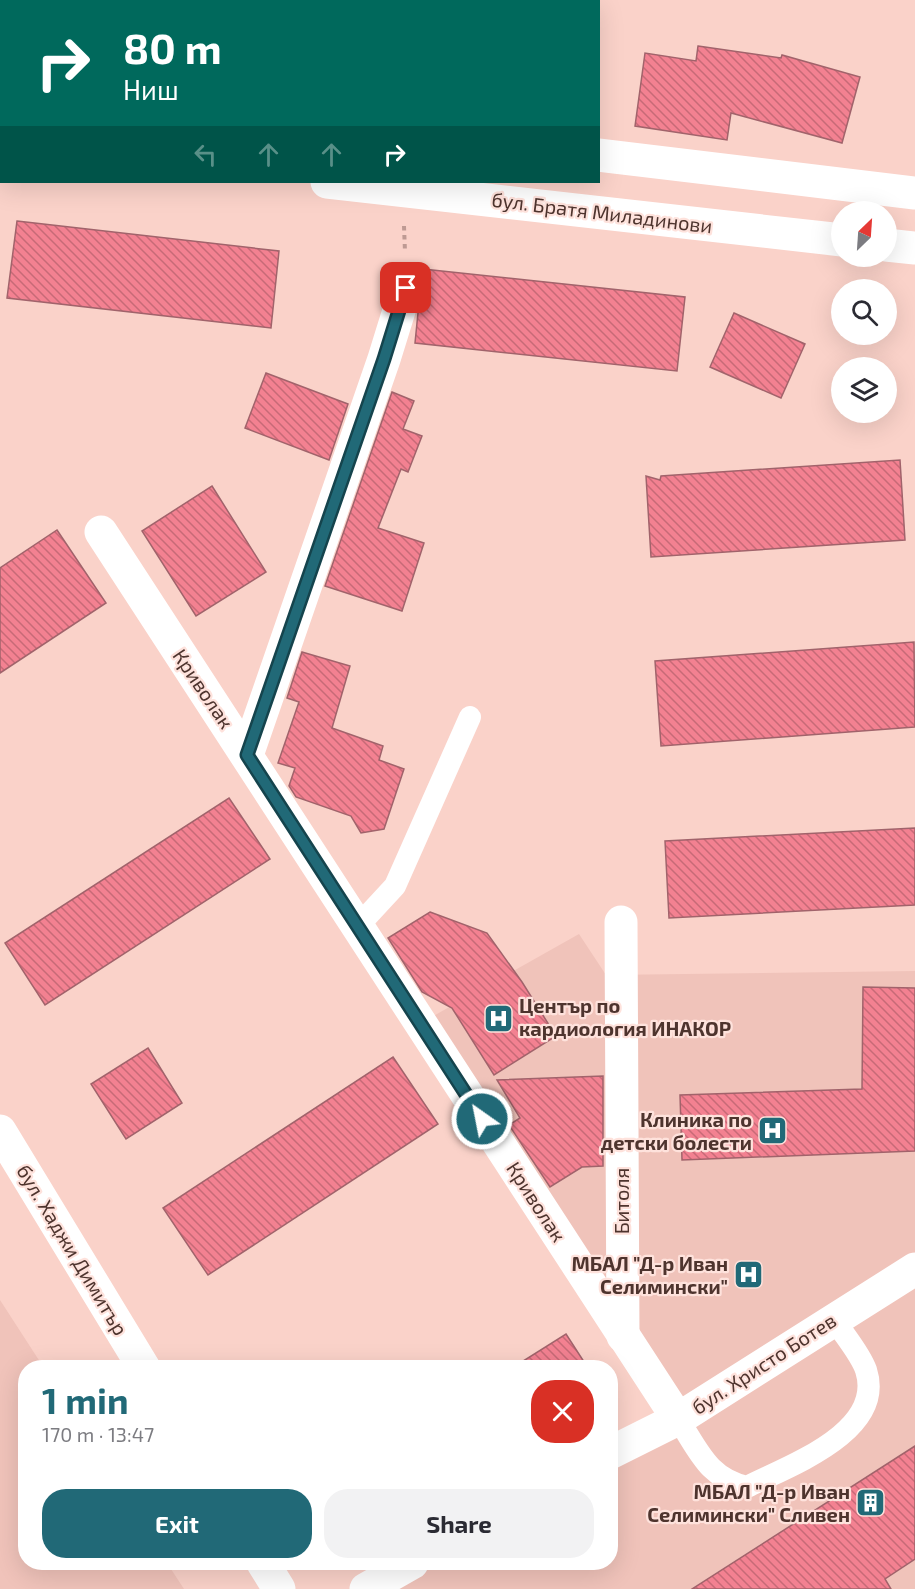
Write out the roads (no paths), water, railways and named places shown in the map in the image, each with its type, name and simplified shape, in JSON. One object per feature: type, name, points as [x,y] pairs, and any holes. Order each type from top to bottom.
[{"type":"street","points":[[600,155],[915,193]]},
{"type":"street","name":"бул. Братя Миладинови","points":[[338,183],[831,239]]},
{"type":"street","points":[[897,246],[915,248]]},
{"type":"street","points":[[247,755],[384,359],[406,288]]},
{"type":"street","name":"Криволак","points":[[101,532],[189,671],[247,755],[678,1419]]},
{"type":"street","name":"Битоля","points":[[621,922],[623,1336]]},
{"type":"street","name":"бул. Хаджи Димитър","points":[[0,1131],[139,1360]]},
{"type":"street","name":"бул. Христо Ботев","points":[[618,1449],[678,1419],[915,1269]]},
{"type":"street","points":[[267,1570],[279,1589]]},
{"type":"street","points":[[366,1589],[400,1570]]},
{"type":"lane","points":[[358,926],[395,886],[470,717]]},
{"type":"lane","points":[[678,1419],[712,1470],[728,1483],[747,1487],[831,1444],[852,1428],[865,1403],[867,1387],[866,1370],[834,1319]]},
{"type":"place","name":"Център по кардиология ИНАКОР","points":[[498,1018]]},
{"type":"place","name":"Клиника по детски болести","points":[[773,1131]]},
{"type":"place","name":"МБАЛ \"Д-р Иван Селимински\"","points":[[749,1275]]},
{"type":"place","name":"МБАЛ \"Д-р Иван Селимински\" Сливен","points":[[871,1503]]}]
